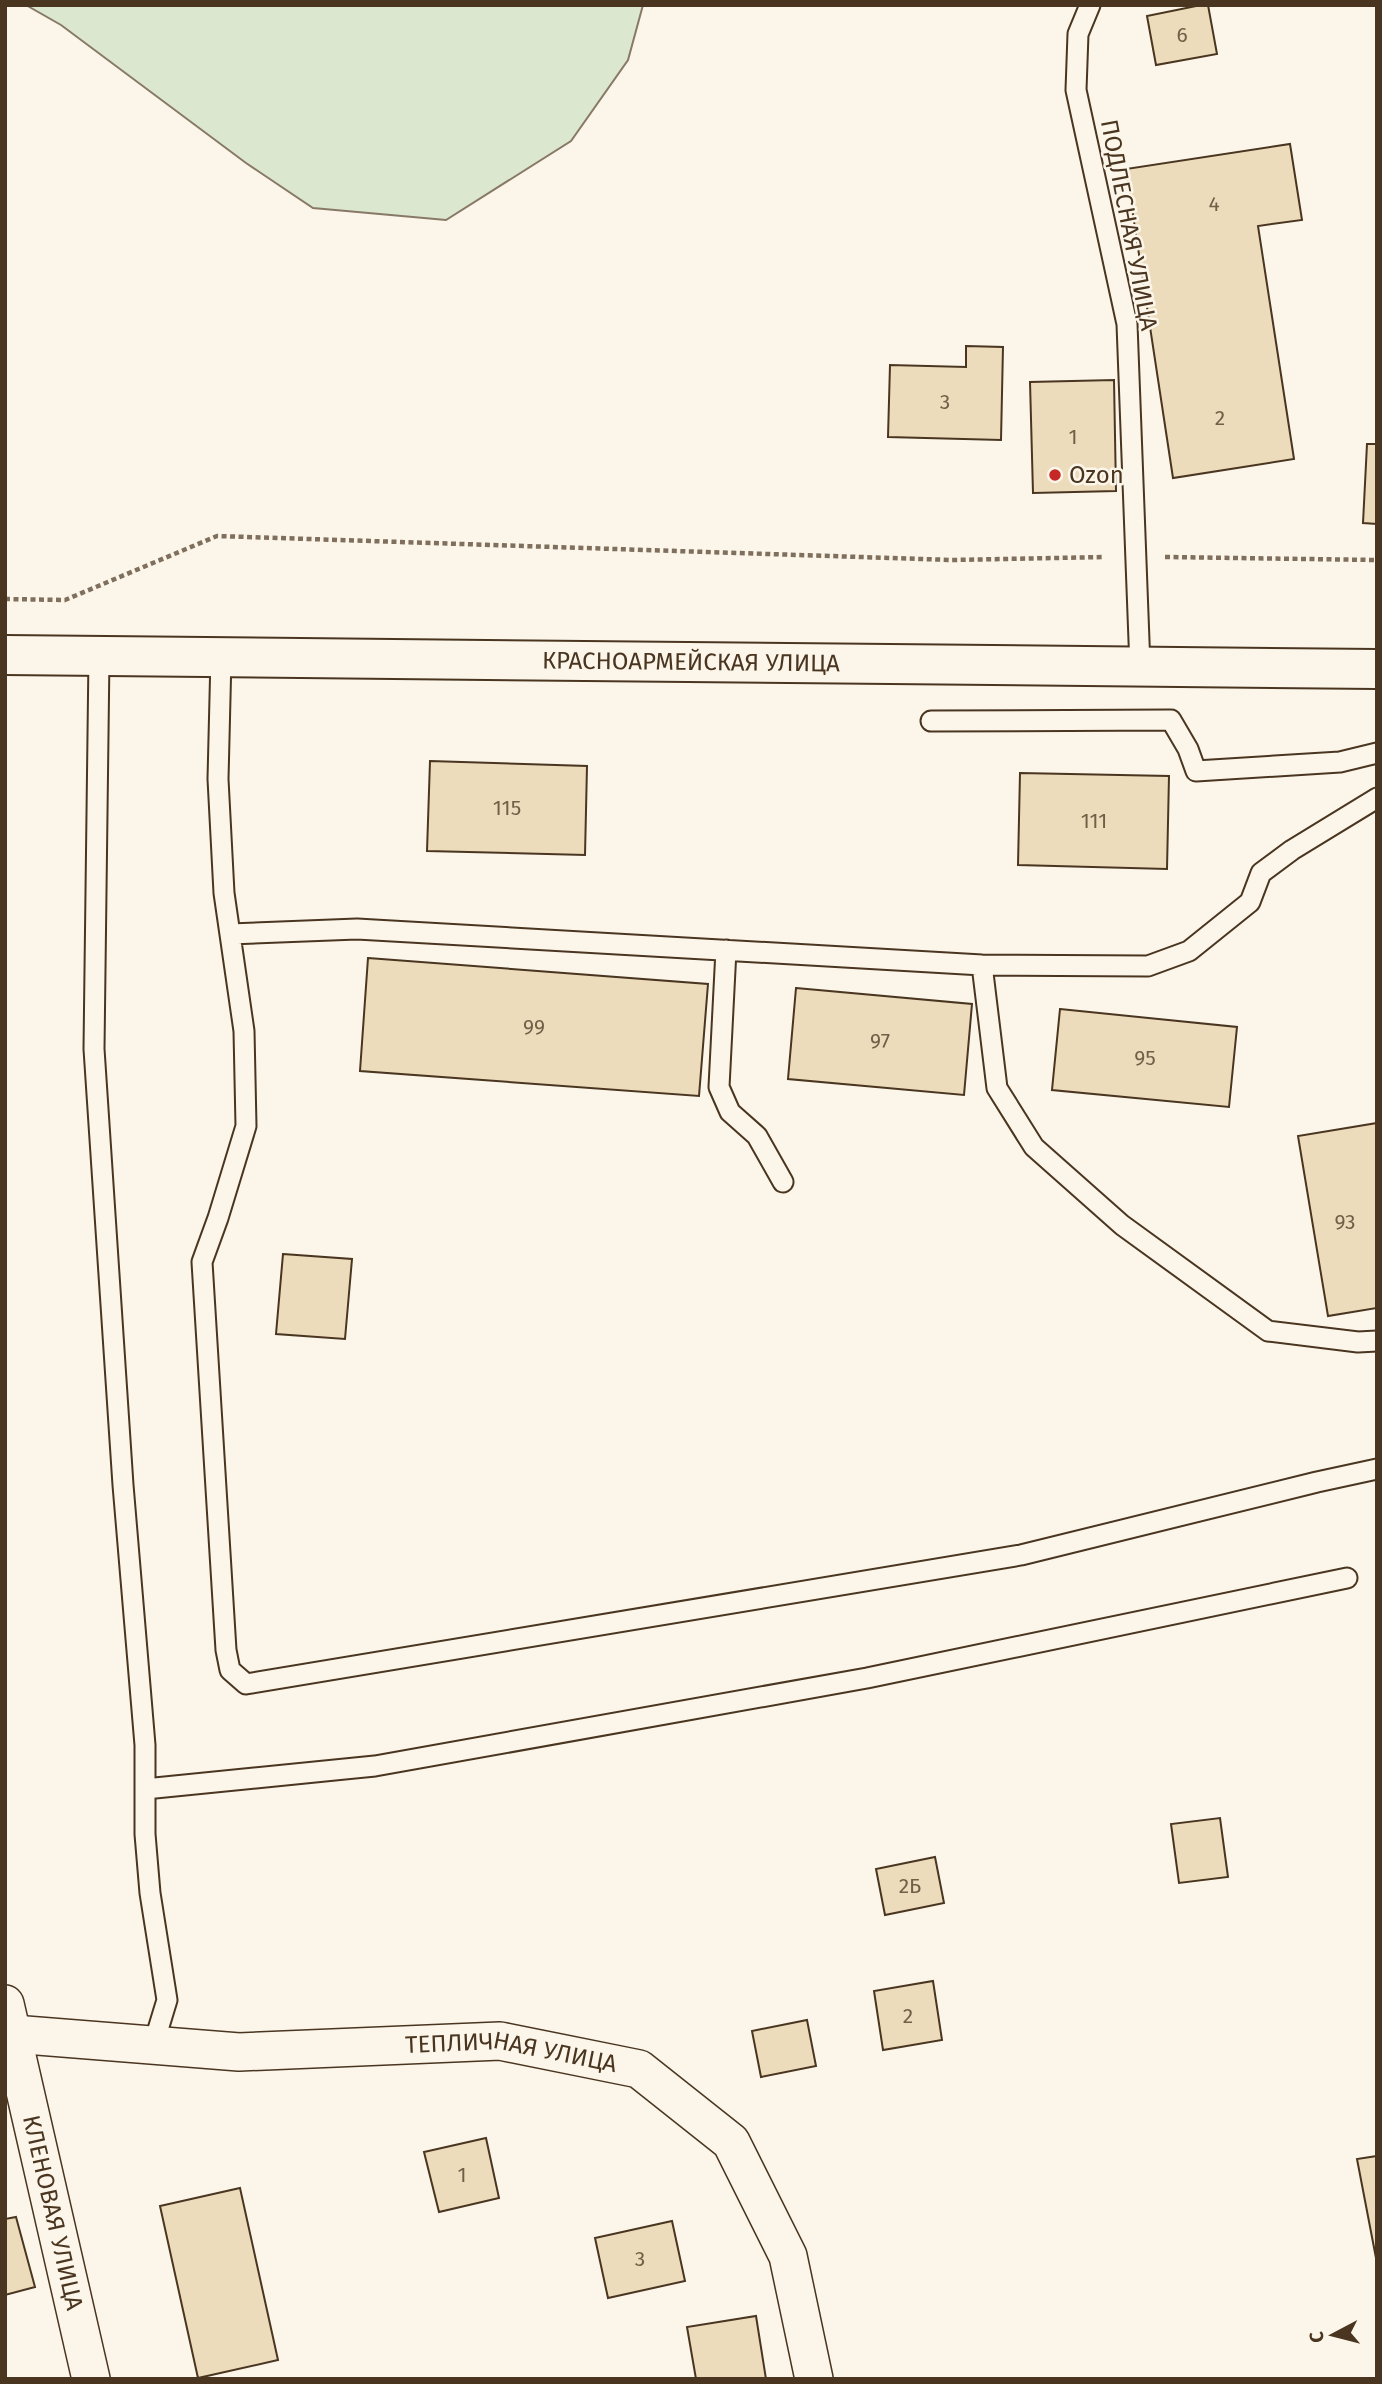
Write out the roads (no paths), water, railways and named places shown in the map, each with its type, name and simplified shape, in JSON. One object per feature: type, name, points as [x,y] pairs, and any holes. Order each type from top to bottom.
[{"type":"street","name":"КРАСНОАРМЕЙСКАЯ УЛИЦА","points":[[5,655],[1377,669]]},
{"type":"street","name":"ТЕПЛИЧНАЯ УЛИЦА","points":[[9,2019],[153,2046],[239,2052],[500,2041],[639,2069],[731,2142],[788,2256],[814,2379]]},
{"type":"street","name":"КЛЕНОВАЯ УЛИЦА","points":[[9,2019],[91,2379]]},
{"type":"lane","name":"ПОДЛЕСНАЯ УЛИЦА","points":[[1090,5],[1078,33],[1076,90],[1127,324],[1140,667]]},
{"type":"lane","points":[[99,656],[94,1049],[123,1485],[145,1745],[145,1834],[150,1893],[167,2000],[153,2046]]},
{"type":"lane","points":[[221,657],[218,779],[224,893],[244,1031],[246,1126],[202,1262],[226,1650],[230,1670],[246,1684],[1021,1555],[1377,1469]]},
{"type":"lane","points":[[931,721],[1171,720],[1188,749],[1196,771],[1340,762],[1377,753]]},
{"type":"lane","points":[[230,934],[357,929],[982,965],[1148,966],[1189,951],[1250,902],[1261,873],[1292,850],[1377,798]]},
{"type":"lane","points":[[726,950],[719,1087],[730,1112],[757,1136],[783,1182]]},
{"type":"lane","points":[[982,965],[997,1088],[1034,1147],[1122,1225],[1268,1331],[1358,1342],[1377,1341]]},
{"type":"lane","points":[[145,1789],[375,1766],[867,1678],[1347,1578]]},
{"type":"place","name":"Ozon","points":[[1055,475]]}]
